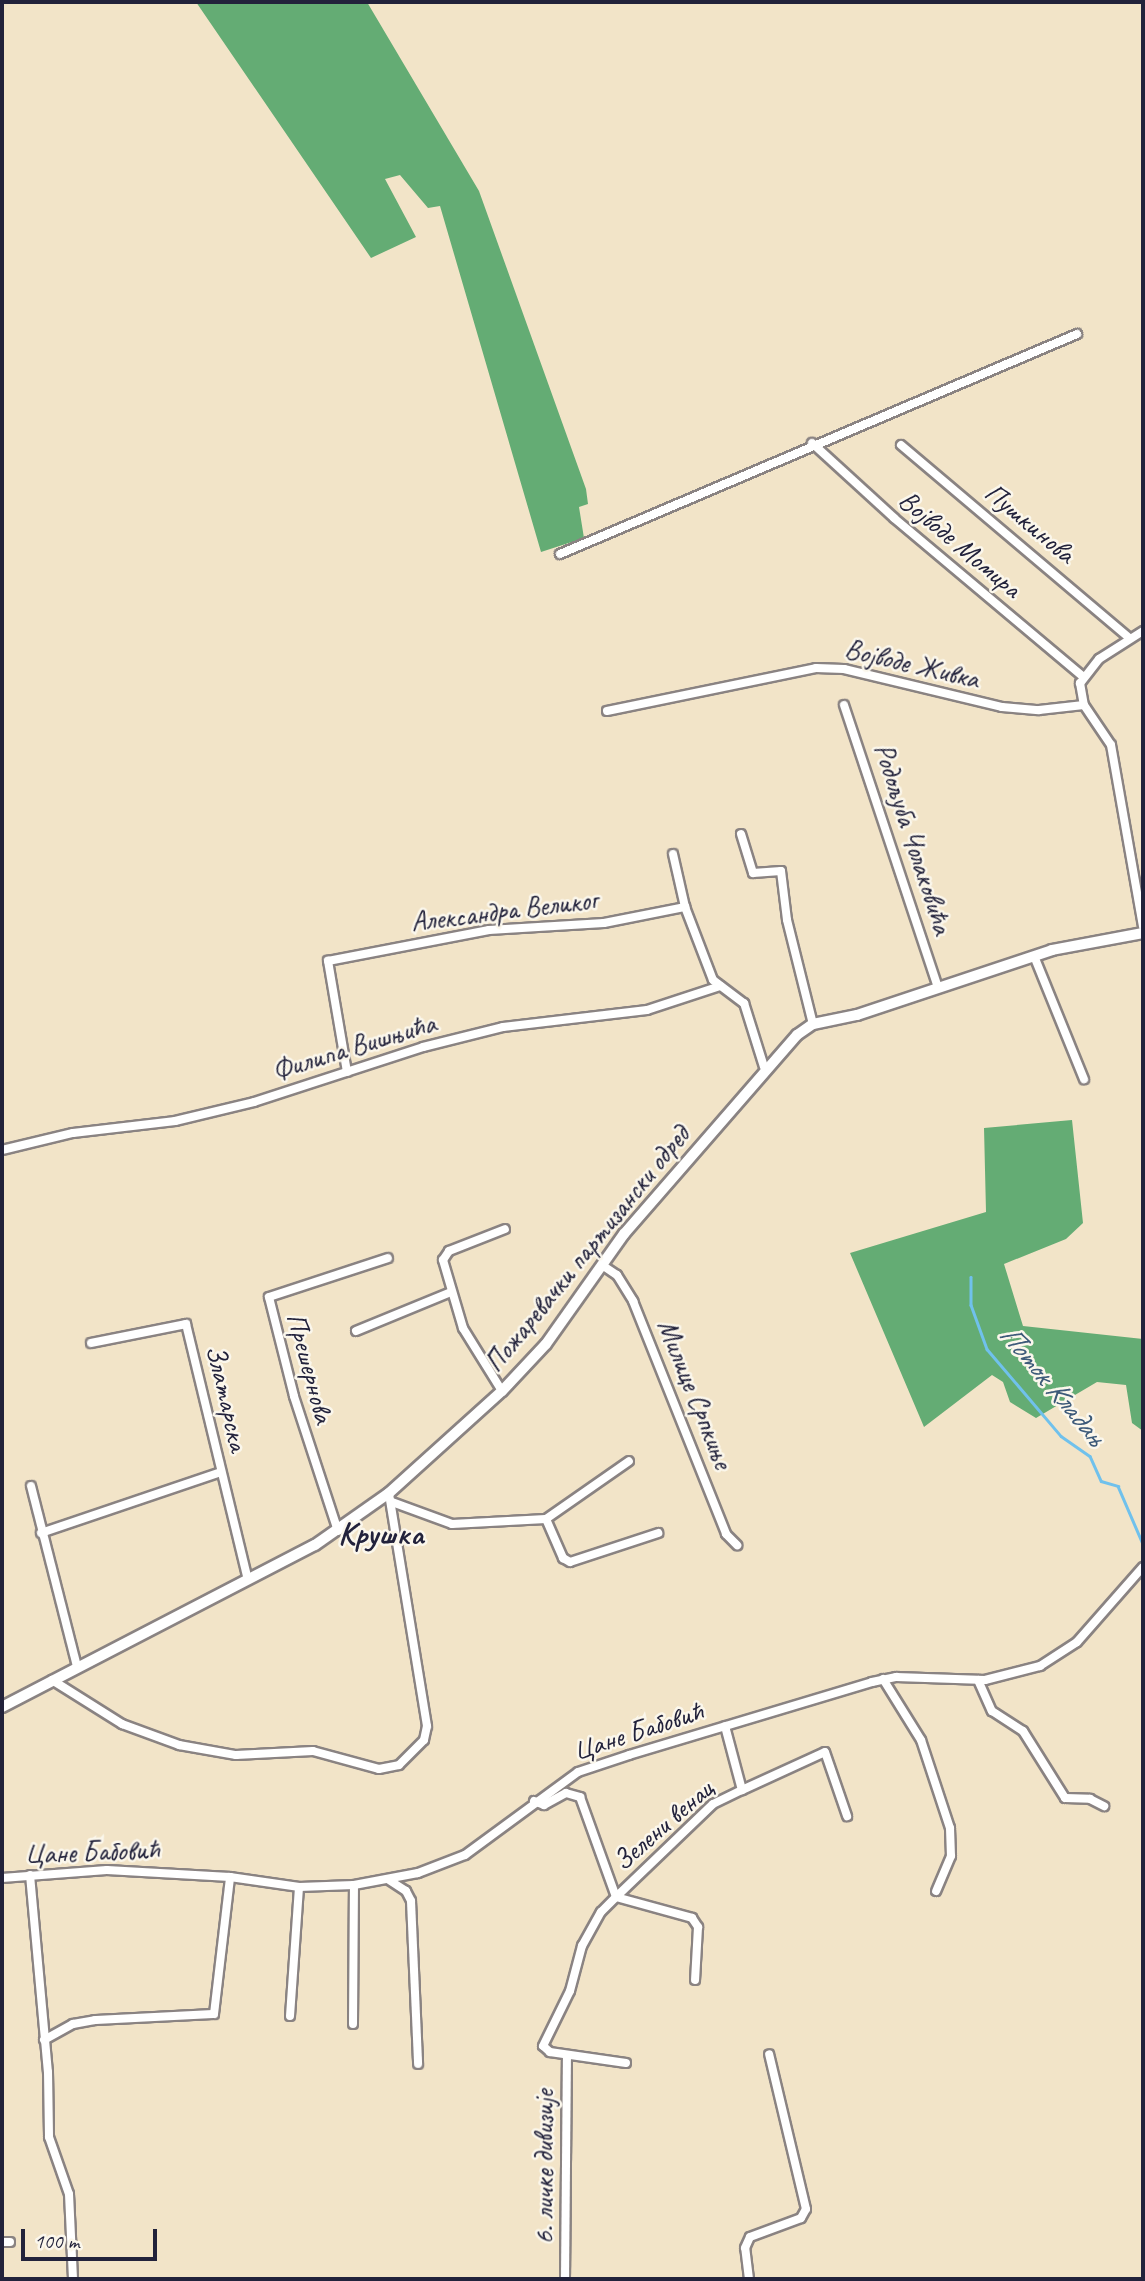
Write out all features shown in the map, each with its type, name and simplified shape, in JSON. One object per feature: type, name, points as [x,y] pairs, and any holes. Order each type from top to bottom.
[{"type":"street","points":[[560,554],[613,534],[812,443],[1077,334]]},
{"type":"street","name":"Војводе Момира","points":[[812,443],[894,518],[1082,676]]},
{"type":"street","name":"Пушкинова","points":[[901,445],[1128,637]]},
{"type":"street","points":[[1143,631],[1128,637],[1082,676],[1084,705],[1111,745],[1143,926]]},
{"type":"street","name":"Војводе Живка","points":[[607,711],[816,667],[844,669],[1002,707],[1039,710],[1084,705]]},
{"type":"street","name":"Родољуба Чолаковића","points":[[844,705],[938,988]]},
{"type":"street","points":[[741,834],[753,873],[781,871],[787,920],[813,1024]]},
{"type":"street","points":[[673,854],[685,907],[702,958],[720,986],[733,990],[744,1003],[764,1067]]},
{"type":"street","name":"Александра Великог","points":[[347,1072],[328,961],[489,930],[604,923],[685,907]]},
{"type":"street","name":"Пожаревачки партизански одред","points":[[2,1707],[247,1576],[338,1531],[391,1498],[502,1391],[546,1344],[602,1265],[764,1067],[813,1024],[938,988],[1034,956],[1143,933]]},
{"type":"street","points":[[1034,956],[1084,1079]]},
{"type":"street","name":"Филипа Вишњића","points":[[2,1150],[73,1133],[175,1121],[254,1102],[503,1027],[647,1010],[720,986]]},
{"type":"street","points":[[502,1391],[463,1328],[451,1292],[444,1255],[505,1228]]},
{"type":"street","name":"Прешернова","points":[[338,1531],[294,1396],[269,1297],[388,1258]]},
{"type":"street","name":"Милице Српкиње","points":[[602,1265],[617,1275],[633,1301],[726,1534],[737,1545]]},
{"type":"street","points":[[356,1331],[451,1292]]},
{"type":"street","name":"Златарска","points":[[90,1343],[186,1324],[247,1576]]},
{"type":"street","points":[[391,1498],[452,1524],[546,1519],[629,1461]]},
{"type":"street","points":[[41,1533],[221,1472]]},
{"type":"street","points":[[31,1486],[77,1666]]},
{"type":"street","points":[[52,1680],[122,1724],[179,1745],[236,1755],[313,1751],[379,1769],[399,1765],[424,1740],[427,1726],[391,1498]]},
{"type":"street","points":[[546,1519],[563,1558],[570,1562],[658,1533]]},
{"type":"street","name":"Цане Бабовић","points":[[2,1878],[107,1870],[230,1877],[299,1887],[354,1885],[389,1880],[465,1854],[534,1801],[578,1772],[883,1679],[978,1680],[1010,1677],[1055,1659],[1095,1624],[1143,1567]]},
{"type":"street","points":[[883,1679],[922,1741],[950,1828],[951,1856],[936,1891]]},
{"type":"street","points":[[978,1680],[992,1710],[1023,1731],[1065,1798],[1090,1799],[1104,1806]]},
{"type":"street","name":"Зелени венац","points":[[725,1726],[741,1790]]},
{"type":"street","name":"Зелени венац","points":[[567,2055],[548,2052],[543,2043],[570,1991],[587,1934],[617,1897],[713,1804],[825,1752],[847,1816]]},
{"type":"street","name":"Зелени венац","points":[[534,1801],[544,1805],[566,1793],[579,1797],[617,1897]]},
{"type":"street","points":[[30,1875],[50,2145],[69,2194],[73,2279]]},
{"type":"street","points":[[44,2040],[73,2024],[95,2020],[214,2014],[230,1877]]},
{"type":"street","points":[[389,1880],[405,1891],[411,1901],[418,2064]]},
{"type":"street","points":[[353,2024],[354,1885]]},
{"type":"street","points":[[290,2016],[299,1887]]},
{"type":"street","name":"Зелени венац","points":[[617,1897],[694,1920],[698,1927],[695,1980]]},
{"type":"street","points":[[749,2279],[745,2248],[750,2237],[801,2218],[806,2209],[769,2054]]},
{"type":"street","points":[[567,2055],[626,2063]]},
{"type":"street","name":"6. личке дивизије","points":[[565,2279],[567,2055]]},
{"type":"green space","points":[[196,2],[367,2],[479,191],[586,489],[588,504],[579,507],[584,538],[541,552],[440,206],[428,208],[400,175],[385,179],[416,237],[371,258]]},
{"type":"green space","points":[[1072,1120],[1083,1223],[1066,1239],[1004,1264],[1023,1326],[1143,1339],[1143,1431],[1132,1423],[1126,1385],[1097,1382],[1036,1418],[1010,1402],[1003,1382],[992,1375],[924,1427],[850,1253],[986,1212],[984,1128]]},
{"type":"waterway","name":"Поток Кладањ","points":[[971,1277],[971,1305],[987,1349],[1061,1436],[1090,1456],[1101,1481],[1118,1486],[1143,1544]]},
{"type":"district","name":"Крушка","points":[[381,1534]]}]
